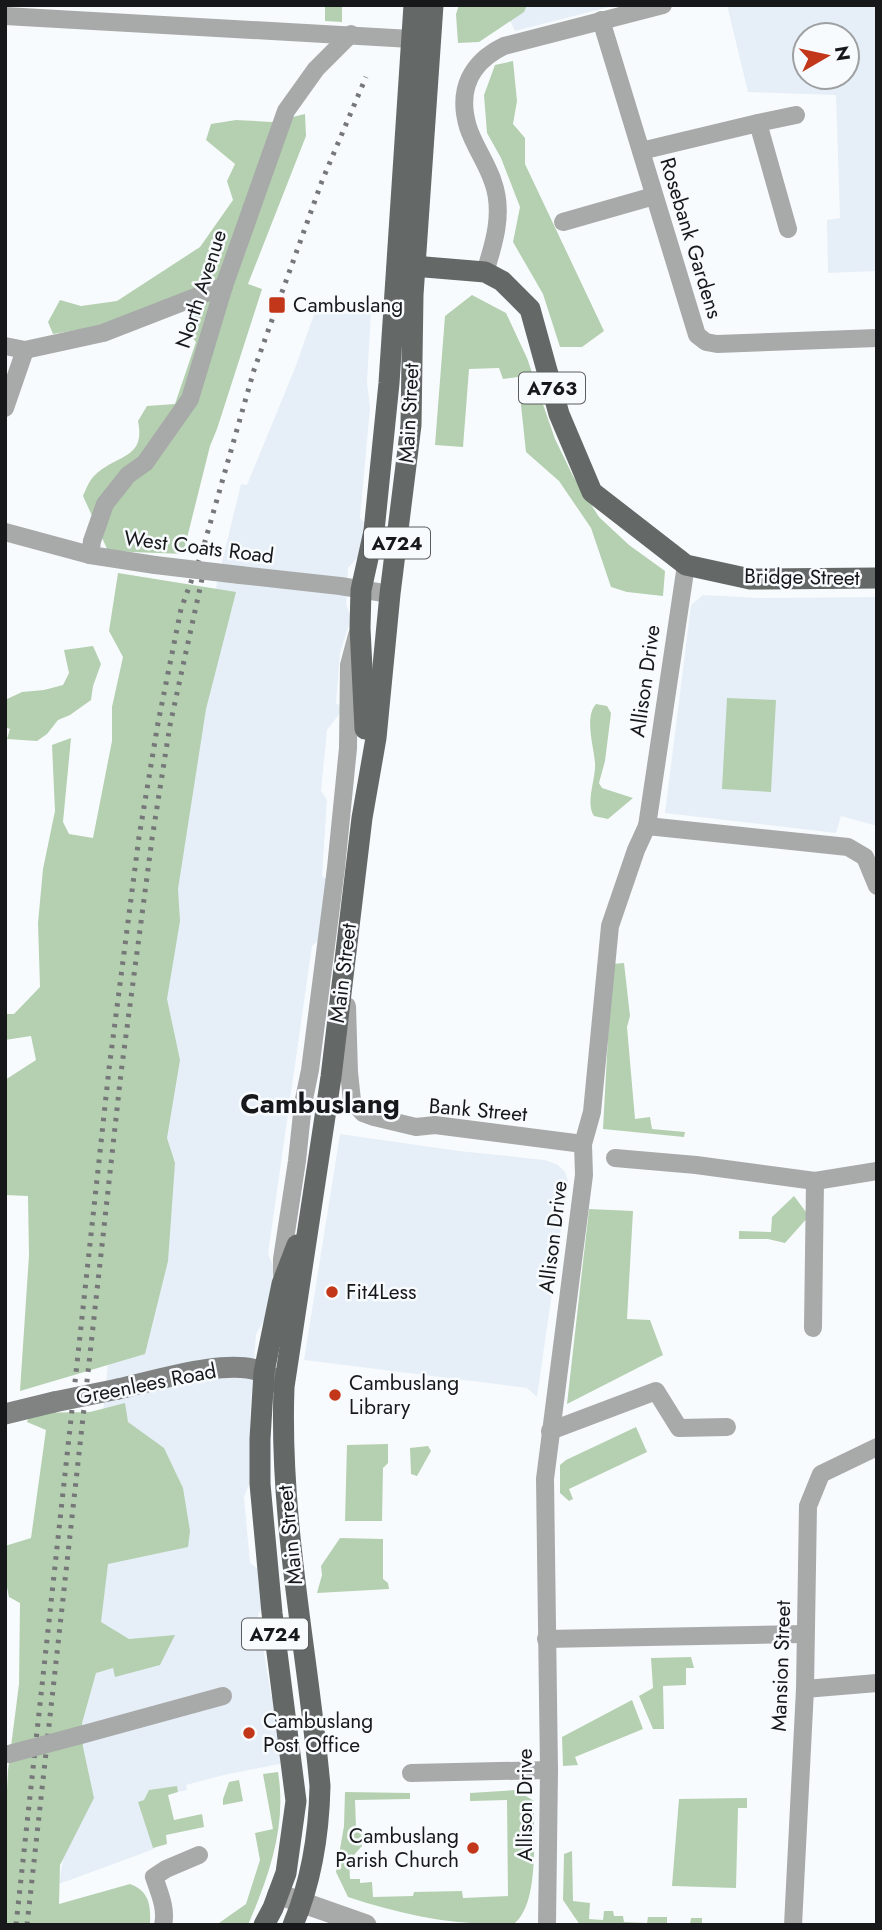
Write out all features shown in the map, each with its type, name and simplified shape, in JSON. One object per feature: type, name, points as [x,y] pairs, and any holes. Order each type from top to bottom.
[{"type":"main road","name":"Main Street","points":[[362,818],[365,728],[360,628],[361,590],[374,531],[389,383],[405,265],[420,39],[414,5]]},
{"type":"main road","name":"Main Street","points":[[420,39],[433,5]]},
{"type":"main road","name":"Main Street","points":[[302,1902],[313,1864],[320,1819],[320,1786],[285,1502],[282,1430],[284,1387],[331,1077],[362,818],[376,738],[411,425],[405,265]]},
{"type":"main road","points":[[405,265],[485,272]]},
{"type":"main road","name":"Bridge Street","points":[[485,272],[502,281],[530,309],[559,414],[592,492],[686,565],[750,579],[877,578]]},
{"type":"main road","name":"Main Street","points":[[278,1894],[286,1873],[296,1801],[272,1613],[260,1484],[264,1373],[282,1284],[311,1210]]},
{"type":"main road","name":"Greenlees Road","points":[[5,1414],[216,1368],[240,1367],[264,1373],[284,1387]]},
{"type":"main road","name":"A724","points":[[264,1925],[278,1894]]},
{"type":"main road","name":"A724","points":[[293,1925],[302,1902]]},
{"type":"street","points":[[485,272],[495,242],[498,209],[494,182],[468,127],[464,104],[470,78],[486,55],[504,46],[663,5]]},
{"type":"street","points":[[5,16],[420,39]]},
{"type":"street","name":"Rosebank Gardens","points":[[601,20],[697,335],[706,342],[717,344],[877,338]]},
{"type":"street","name":"North Avenue","points":[[90,555],[105,504],[128,475],[145,463],[190,399],[224,286],[286,111],[316,69],[351,34]]},
{"type":"street","points":[[641,150],[796,115]]},
{"type":"street","points":[[758,123],[788,229]]},
{"type":"street","points":[[563,222],[654,196]]},
{"type":"street","points":[[5,346],[24,350],[103,333],[224,286]]},
{"type":"street","points":[[5,408],[24,350]]},
{"type":"street","name":"West Coats Road","points":[[5,532],[90,555],[390,594]]},
{"type":"street","name":"Allison Drive","points":[[547,1925],[549,1770],[545,1479],[584,1175],[583,1144],[592,1112],[610,926],[647,826],[686,565]]},
{"type":"street","name":"Main Street","points":[[282,1284],[282,1259],[336,868],[348,748],[349,665],[360,628]]},
{"type":"street","points":[[647,826],[848,847],[865,857],[877,886]]},
{"type":"street","name":"Bank Street","points":[[345,957],[352,1101],[363,1113],[416,1127],[435,1125],[583,1144]]},
{"type":"street","points":[[615,1158],[696,1165],[815,1181],[877,1171]]},
{"type":"street","points":[[813,1328],[815,1181]]},
{"type":"street","points":[[550,1431],[656,1391],[679,1429],[726,1427]]},
{"type":"street","name":"Mansion Street","points":[[793,1925],[805,1689],[808,1506],[821,1474],[877,1447]]},
{"type":"street","points":[[546,1639],[806,1634]]},
{"type":"street","points":[[805,1689],[877,1684]]},
{"type":"street","points":[[7,1755],[223,1696]]},
{"type":"street","points":[[411,1773],[549,1770]]},
{"type":"street","points":[[163,1925],[165,1919],[161,1897],[153,1877],[199,1855]]},
{"type":"street","points":[[278,1894],[366,1925]]},
{"type":"shaded area","points":[[503,5],[617,5],[515,31]]},
{"type":"shaded area","points":[[727,5],[877,5],[877,271],[828,273],[827,220],[840,218],[836,95],[748,92]]},
{"type":"shaded area","points":[[317,306],[335,314],[371,313],[367,382],[370,408],[360,518],[369,528],[359,556],[348,568],[346,604],[351,618],[340,653],[336,703],[344,708],[327,730],[321,791],[327,800],[322,876],[328,881],[321,938],[312,946],[268,1254],[276,1272],[268,1314],[256,1334],[250,1417],[250,1481],[244,1497],[250,1563],[258,1569],[264,1604],[258,1615],[271,1695],[281,1712],[289,1762],[186,1785],[187,1790],[178,1792],[177,1787],[139,1802],[154,1849],[59,1884],[70,1814],[95,1495],[120,1239],[197,666],[241,484],[247,485]]},
{"type":"shaded area","points":[[703,595],[759,598],[877,597],[877,826],[841,816],[836,833],[665,813],[691,605]]},
{"type":"shaded area","points":[[340,1134],[545,1160],[558,1165],[565,1172],[568,1181],[537,1397],[527,1388],[304,1360]]},
{"type":"green space","points":[[325,5],[342,5],[342,22],[325,21]]},
{"type":"green space","points":[[459,5],[527,5],[524,12],[479,42],[458,43],[456,14]]},
{"type":"green space","points":[[513,61],[517,101],[513,124],[525,138],[525,164],[604,331],[582,347],[560,347],[543,294],[513,242],[520,207],[501,158],[487,133],[484,95],[495,65]]},
{"type":"green space","points":[[305,114],[306,136],[248,284],[262,289],[210,446],[183,554],[108,551],[83,496],[94,476],[127,455],[138,443],[138,421],[147,406],[175,404],[196,342],[187,331],[200,305],[193,292],[95,327],[53,334],[48,322],[60,300],[81,306],[117,301],[200,247],[233,200],[227,181],[235,164],[206,140],[211,124],[236,120],[272,122]]},
{"type":"green space","points":[[472,295],[506,313],[527,358],[555,439],[573,476],[599,517],[629,545],[665,571],[663,596],[627,592],[611,587],[591,528],[559,481],[526,452],[518,377],[503,379],[499,368],[469,369],[463,447],[435,445],[445,316]]},
{"type":"green space","points":[[118,573],[236,592],[206,709],[178,889],[180,921],[167,999],[180,1060],[167,1138],[175,1163],[168,1261],[145,1354],[20,1391],[29,1255],[28,1196],[5,1195],[5,1080],[36,1060],[31,1036],[5,1040],[5,1014],[14,1014],[40,987],[38,923],[43,869],[55,811],[52,745],[71,738],[63,822],[69,834],[93,838],[112,741],[112,707],[123,657],[109,631]]},
{"type":"green space","points":[[93,646],[101,664],[91,700],[58,720],[47,734],[37,741],[7,739],[10,729],[5,727],[5,700],[22,692],[63,685],[69,673],[64,650]]},
{"type":"green space","points":[[727,698],[776,700],[771,792],[722,789]]},
{"type":"green space","points":[[596,704],[607,706],[611,713],[605,761],[599,783],[602,788],[633,798],[608,819],[594,816],[590,804],[595,763],[590,724],[592,710]]},
{"type":"green space","points":[[624,963],[630,1016],[627,1027],[635,1119],[650,1117],[652,1129],[685,1132],[684,1137],[603,1129],[612,964]]},
{"type":"green space","points":[[794,1196],[809,1216],[785,1243],[768,1239],[739,1239],[739,1231],[771,1232],[772,1217]]},
{"type":"green space","points":[[589,1209],[633,1211],[627,1319],[650,1320],[663,1355],[567,1404]]},
{"type":"green space","points":[[125,1403],[128,1422],[164,1448],[183,1488],[190,1531],[188,1547],[108,1564],[101,1622],[129,1639],[175,1635],[160,1665],[115,1677],[113,1668],[96,1673],[82,1723],[83,1747],[94,1798],[60,1865],[59,1904],[130,1884],[148,1900],[150,1924],[5,1925],[5,1829],[8,1770],[19,1684],[20,1603],[9,1597],[5,1577],[5,1546],[31,1538],[46,1430],[27,1422],[31,1413],[90,1412]]},
{"type":"green space","points":[[636,1427],[647,1452],[569,1489],[573,1499],[569,1501],[560,1493],[560,1465]]},
{"type":"green space","points":[[388,1444],[388,1463],[383,1468],[382,1521],[345,1521],[347,1445]]},
{"type":"green space","points":[[428,1446],[431,1451],[417,1476],[411,1474],[410,1448]]},
{"type":"green space","points":[[340,1538],[383,1539],[383,1579],[388,1583],[389,1589],[317,1593],[322,1575],[321,1566]]},
{"type":"green space","points":[[691,1657],[694,1668],[686,1668],[686,1685],[663,1686],[664,1729],[653,1729],[639,1696],[653,1688],[651,1658]]},
{"type":"green space","points":[[632,1700],[643,1729],[575,1757],[578,1765],[563,1766],[562,1737]]},
{"type":"green space","points":[[278,1772],[278,1831],[263,1888],[248,1925],[211,1925],[219,1923],[246,1904],[260,1860],[255,1833],[273,1829],[263,1774]]},
{"type":"green space","points":[[239,1780],[243,1801],[223,1805],[229,1782]]},
{"type":"green space","points":[[177,1786],[178,1792],[168,1795],[174,1820],[202,1814],[204,1827],[166,1835],[167,1844],[153,1848],[138,1802],[144,1800],[149,1790]]},
{"type":"green space","points":[[516,1790],[534,1801],[534,1866],[528,1899],[523,1913],[515,1923],[472,1923],[430,1918],[348,1897],[336,1872],[344,1826],[345,1792],[410,1793],[410,1799],[355,1800],[356,1827],[361,1828],[362,1846],[354,1855],[349,1856],[350,1879],[360,1879],[360,1883],[372,1882],[373,1897],[413,1896],[414,1892],[462,1891],[463,1898],[508,1896],[507,1800],[470,1801],[470,1793]]},
{"type":"green space","points":[[747,1798],[747,1808],[738,1808],[736,1888],[672,1886],[679,1799]]},
{"type":"green space","points":[[572,1851],[573,1901],[590,1903],[589,1919],[603,1920],[604,1911],[613,1911],[614,1916],[623,1916],[624,1922],[647,1923],[648,1917],[667,1917],[667,1923],[690,1924],[691,1918],[702,1918],[702,1925],[580,1925],[563,1900],[564,1854]]},
{"type":"railway","points":[[16,1925],[109,1069],[139,837],[158,723],[181,609],[202,552],[254,370],[322,181],[366,77]]},
{"type":"railway","points":[[27,1925],[121,1073],[170,725],[202,579]]},
{"type":"place","name":"Cambuslang","points":[[277,305]]},
{"type":"place","name":"Fit4Less","points":[[332,1292]]},
{"type":"place","name":"Cambuslang Library","points":[[335,1395]]},
{"type":"place","name":"Cambuslang Post Office","points":[[249,1733]]},
{"type":"place","name":"Cambuslang Parish Church","points":[[473,1848]]},
{"type":"district","name":"Cambuslang","points":[[320,1103]]}]
